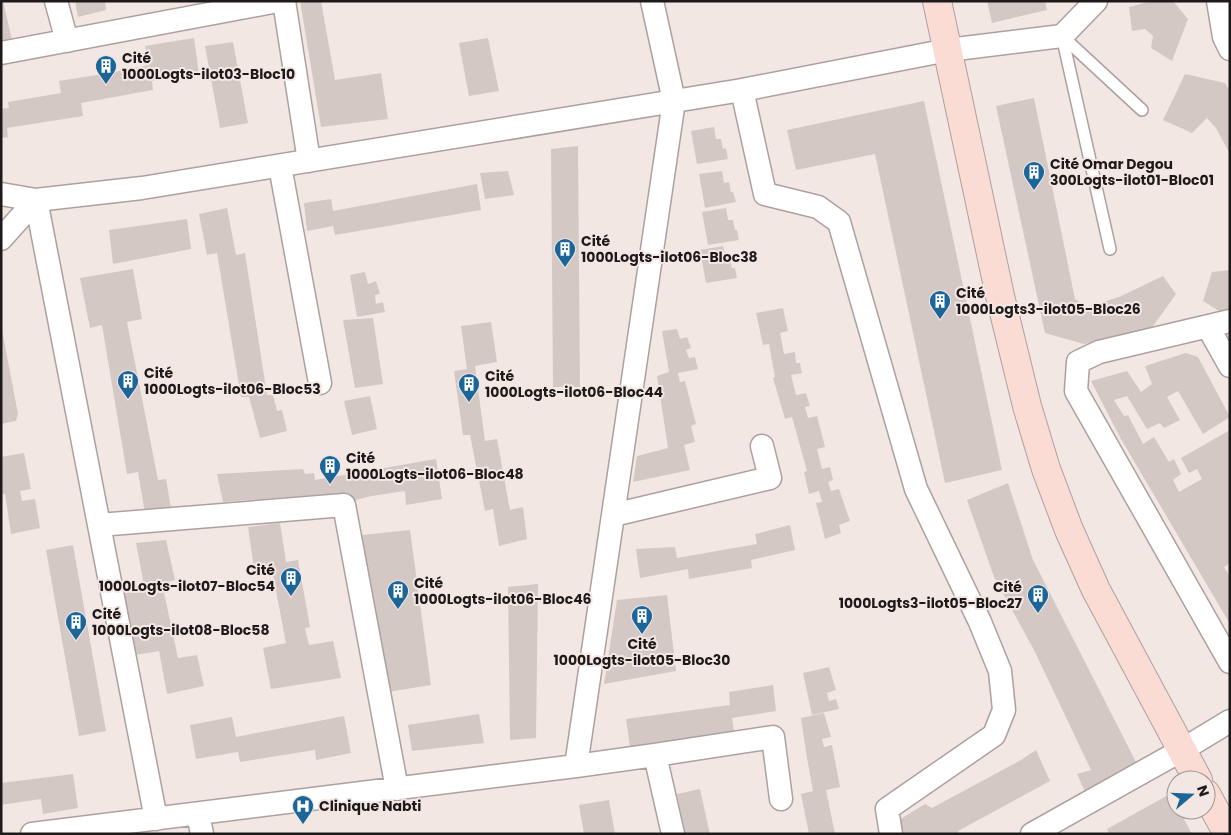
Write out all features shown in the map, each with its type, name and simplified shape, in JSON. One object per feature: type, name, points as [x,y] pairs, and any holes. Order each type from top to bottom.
[{"type":"main road","points":[[937,1],[1002,306],[1027,406],[1046,469],[1069,530],[1096,590],[1193,770]]},
{"type":"main road","points":[[1216,812],[1228,834]]},
{"type":"street","points":[[56,1],[67,41]]},
{"type":"street","points":[[1,53],[278,1]]},
{"type":"street","points":[[284,1],[309,161]]},
{"type":"street","points":[[576,766],[674,101],[652,1]]},
{"type":"street","points":[[1,194],[36,200],[142,188],[742,90],[948,50],[1062,36],[1096,1]]},
{"type":"street","points":[[1218,1],[1224,37],[1230,49]]},
{"type":"street","points":[[742,90],[765,194],[818,207],[839,222],[916,489],[980,622],[1000,671],[1004,710],[994,735],[887,809],[891,834]]},
{"type":"street","points":[[280,166],[320,383]]},
{"type":"street","points":[[1,239],[36,200]]},
{"type":"street","points":[[36,200],[156,819]]},
{"type":"street","points":[[1230,321],[1092,355],[1078,362],[1076,391],[1230,662]]},
{"type":"street","points":[[1208,327],[1230,366]]},
{"type":"street","points":[[613,515],[770,478],[762,446]]},
{"type":"street","points":[[99,525],[344,504],[397,788]]},
{"type":"street","points":[[1032,834],[1182,750],[1230,720]]},
{"type":"street","points":[[32,834],[156,819],[200,824],[397,788],[655,756],[772,737],[782,799]]},
{"type":"street","points":[[655,756],[673,834]]},
{"type":"lane","points":[[1062,36],[1142,110]]},
{"type":"lane","points":[[1062,36],[1110,249]]},
{"type":"building","points":[[1,1],[3,1],[12,40],[1,43]]},
{"type":"building","points":[[75,1],[105,1],[106,10],[78,17]]},
{"type":"building","points":[[300,1],[321,1],[335,80],[381,73],[388,119],[321,127]]},
{"type":"building","points":[[987,1],[1045,1],[1047,10],[992,23]]},
{"type":"building","points":[[1151,1],[1173,1],[1188,19],[1172,61],[1151,48],[1153,36],[1145,29],[1132,31],[1129,7]]},
{"type":"building","name":"Cité 1000Logts-ilot03-Bloc10","points":[[194,38],[199,74],[152,81],[153,90],[81,103],[83,116],[7,128],[8,137],[1,138],[1,109],[9,108],[8,102],[61,93],[59,81],[149,65],[145,46]]},
{"type":"building","points":[[488,38],[499,91],[469,96],[459,43]]},
{"type":"building","points":[[233,42],[248,123],[220,128],[205,46]]},
{"type":"building","points":[[1185,74],[1225,83],[1230,91],[1230,154],[1216,128],[1207,118],[1192,133],[1163,120]]},
{"type":"building","name":"Cité Omar Degou 300Logts-ilot01-Bloc01","points":[[1034,98],[1075,299],[1087,307],[1119,297],[1163,276],[1176,294],[1151,329],[1084,344],[1045,333],[996,106]]},
{"type":"building","name":"Cité 1000Logts3-ilot05-Bloc26","points":[[924,101],[1002,470],[945,483],[875,154],[796,170],[787,130]]},
{"type":"building","points":[[714,127],[716,139],[721,139],[723,149],[726,148],[728,159],[697,164],[691,131]]},
{"type":"building","name":"Cité 1000Logts-ilot06-Bloc38","points":[[578,146],[580,387],[553,387],[551,149]]},
{"type":"building","points":[[508,171],[514,195],[485,199],[480,173]]},
{"type":"building","points":[[722,171],[724,183],[729,182],[736,202],[705,208],[699,174]]},
{"type":"building","points":[[477,184],[481,210],[335,235],[333,226],[307,231],[304,203],[331,199],[333,211]]},
{"type":"building","points":[[227,208],[236,255],[245,253],[267,395],[273,395],[277,411],[282,410],[287,431],[260,438],[249,397],[241,397],[217,253],[207,255],[199,214]]},
{"type":"building","points":[[726,208],[728,220],[733,220],[739,240],[708,245],[702,212]]},
{"type":"building","points":[[187,219],[191,249],[113,264],[109,230]]},
{"type":"building","points":[[723,246],[726,258],[730,258],[732,268],[735,268],[737,278],[706,283],[700,250]]},
{"type":"building","name":"Cité 1000Logts-ilot06-Bloc53","points":[[133,269],[142,319],[127,322],[158,480],[166,479],[171,508],[145,513],[138,472],[127,474],[102,325],[90,328],[80,278]]},
{"type":"building","points":[[1230,270],[1230,311],[1222,313],[1203,301],[1212,272]]},
{"type":"building","points":[[365,272],[368,284],[376,281],[380,294],[375,295],[376,304],[383,302],[385,312],[357,317],[350,275]]},
{"type":"building","points":[[783,308],[788,331],[780,333],[784,354],[795,352],[796,363],[800,363],[802,373],[791,375],[796,395],[806,393],[810,406],[805,407],[808,418],[817,416],[825,447],[817,449],[822,469],[830,467],[833,480],[828,482],[831,491],[839,489],[850,521],[839,525],[841,533],[825,539],[816,503],[822,502],[819,491],[809,494],[804,472],[807,471],[792,417],[785,419],[773,378],[775,377],[769,344],[763,345],[756,313]]},
{"type":"building","points":[[373,318],[383,384],[355,388],[343,320]]},
{"type":"building","name":"Cité 1000Logts-ilot06-Bloc44","points":[[491,322],[497,362],[475,366],[485,441],[497,439],[510,510],[523,507],[527,539],[499,546],[493,509],[485,511],[470,435],[463,435],[454,371],[467,369],[461,326]]},
{"type":"building","points":[[677,329],[680,339],[687,337],[691,348],[686,350],[689,358],[695,357],[698,369],[678,373],[680,382],[685,381],[696,424],[691,426],[695,442],[684,445],[690,470],[633,482],[637,456],[668,448],[657,376],[669,372],[662,331]]},
{"type":"building","points":[[1,330],[18,414],[16,421],[1,424]]},
{"type":"building","points":[[1186,353],[1198,357],[1230,417],[1203,434],[1178,391],[1167,397],[1180,420],[1164,428],[1160,423],[1147,429],[1127,396],[1114,400],[1124,416],[1128,415],[1143,444],[1154,437],[1169,462],[1174,459],[1181,474],[1173,480],[1179,492],[1202,479],[1197,469],[1189,473],[1181,458],[1230,430],[1230,563],[1224,567],[1230,577],[1230,624],[1121,439],[1091,381],[1127,371],[1141,392],[1152,384],[1145,366]]},
{"type":"building","points":[[370,396],[377,429],[352,435],[344,401]]},
{"type":"building","points":[[24,453],[31,489],[20,491],[22,501],[35,499],[40,528],[11,534],[5,494],[1,494],[1,457]]},
{"type":"building","name":"Cité 1000Logts-ilot06-Bloc48","points":[[436,459],[442,499],[406,505],[405,491],[372,496],[330,506],[328,494],[223,502],[217,474],[303,469],[305,474],[314,473],[315,480]]},
{"type":"building","name":"Cité 1000Logts3-ilot05-Bloc27","points":[[1008,483],[1033,560],[1137,764],[1086,794],[1077,774],[1091,770],[1034,650],[994,577],[967,500]]},
{"type":"building","name":"Cité 1000Logts-ilot07-Bloc54","points":[[280,523],[286,562],[298,560],[310,627],[305,628],[309,645],[333,641],[341,678],[271,689],[263,648],[286,643],[271,565],[254,568],[248,527]]},
{"type":"building","points":[[790,525],[795,550],[751,560],[752,568],[689,579],[688,569],[640,578],[636,549],[675,547],[677,558],[757,544],[755,534]]},
{"type":"building","name":"Cité 1000Logts-ilot06-Bloc46","points":[[410,530],[431,685],[388,692],[362,535]]},
{"type":"building","points":[[166,540],[175,580],[162,583],[178,658],[197,655],[204,686],[167,694],[159,651],[135,655],[123,588],[144,585],[136,543]]},
{"type":"building","name":"Cité 1000Logts-ilot08-Bloc58","points":[[73,545],[106,731],[79,736],[46,550]]},
{"type":"building","points":[[538,584],[536,738],[510,740],[508,587]]},
{"type":"building","name":"Cité 1000Logts-ilot05-Bloc30","points":[[667,595],[676,671],[604,684],[617,600]]},
{"type":"building","points":[[829,667],[836,690],[827,693],[829,701],[836,699],[839,709],[812,715],[803,673]]},
{"type":"building","points":[[773,685],[776,711],[732,718],[734,731],[630,747],[626,719],[730,705],[729,692]]},
{"type":"building","points":[[824,713],[831,737],[822,739],[824,747],[832,745],[840,787],[826,790],[835,834],[809,834],[801,794],[813,791],[801,718]]},
{"type":"building","points":[[479,714],[484,743],[412,751],[408,725]]},
{"type":"building","points":[[344,716],[351,753],[316,760],[315,750],[240,762],[238,752],[196,759],[190,725],[232,717],[236,737]]},
{"type":"building","points":[[1036,750],[1050,781],[958,831],[959,834],[892,834],[889,826],[925,804],[932,808]]},
{"type":"building","points":[[73,774],[78,808],[43,814],[41,799],[1,805],[1,783]]},
{"type":"building","points":[[700,789],[710,834],[685,834],[677,794]]},
{"type":"building","points":[[1166,796],[1166,820],[1184,820],[1192,834],[1109,834],[1107,829]]},
{"type":"building","points":[[609,800],[615,834],[584,834],[579,805]]},
{"type":"place","name":"Cité 1000Logts-ilot03-Bloc10","points":[[106,85]]},
{"type":"place","name":"Cité Omar Degou 300Logts-ilot01-Bloc01","points":[[1034,191]]},
{"type":"place","name":"Cité 1000Logts-ilot06-Bloc38","points":[[565,268]]},
{"type":"place","name":"Cité 1000Logts3-ilot05-Bloc26","points":[[940,320]]},
{"type":"place","name":"Cité 1000Logts-ilot06-Bloc53","points":[[128,400]]},
{"type":"place","name":"Cité 1000Logts-ilot06-Bloc44","points":[[469,403]]},
{"type":"place","name":"Cité 1000Logts-ilot06-Bloc48","points":[[330,485]]},
{"type":"place","name":"Cité 1000Logts-ilot07-Bloc54","points":[[291,597]]},
{"type":"place","name":"Cité 1000Logts-ilot06-Bloc46","points":[[398,610]]},
{"type":"place","name":"Cité 1000Logts3-ilot05-Bloc27","points":[[1038,614]]},
{"type":"place","name":"Cité 1000Logts-ilot05-Bloc30","points":[[642,635]]},
{"type":"place","name":"Cité 1000Logts-ilot08-Bloc58","points":[[76,641]]},
{"type":"place","name":"Clinique Nabti","points":[[303,825]]}]
